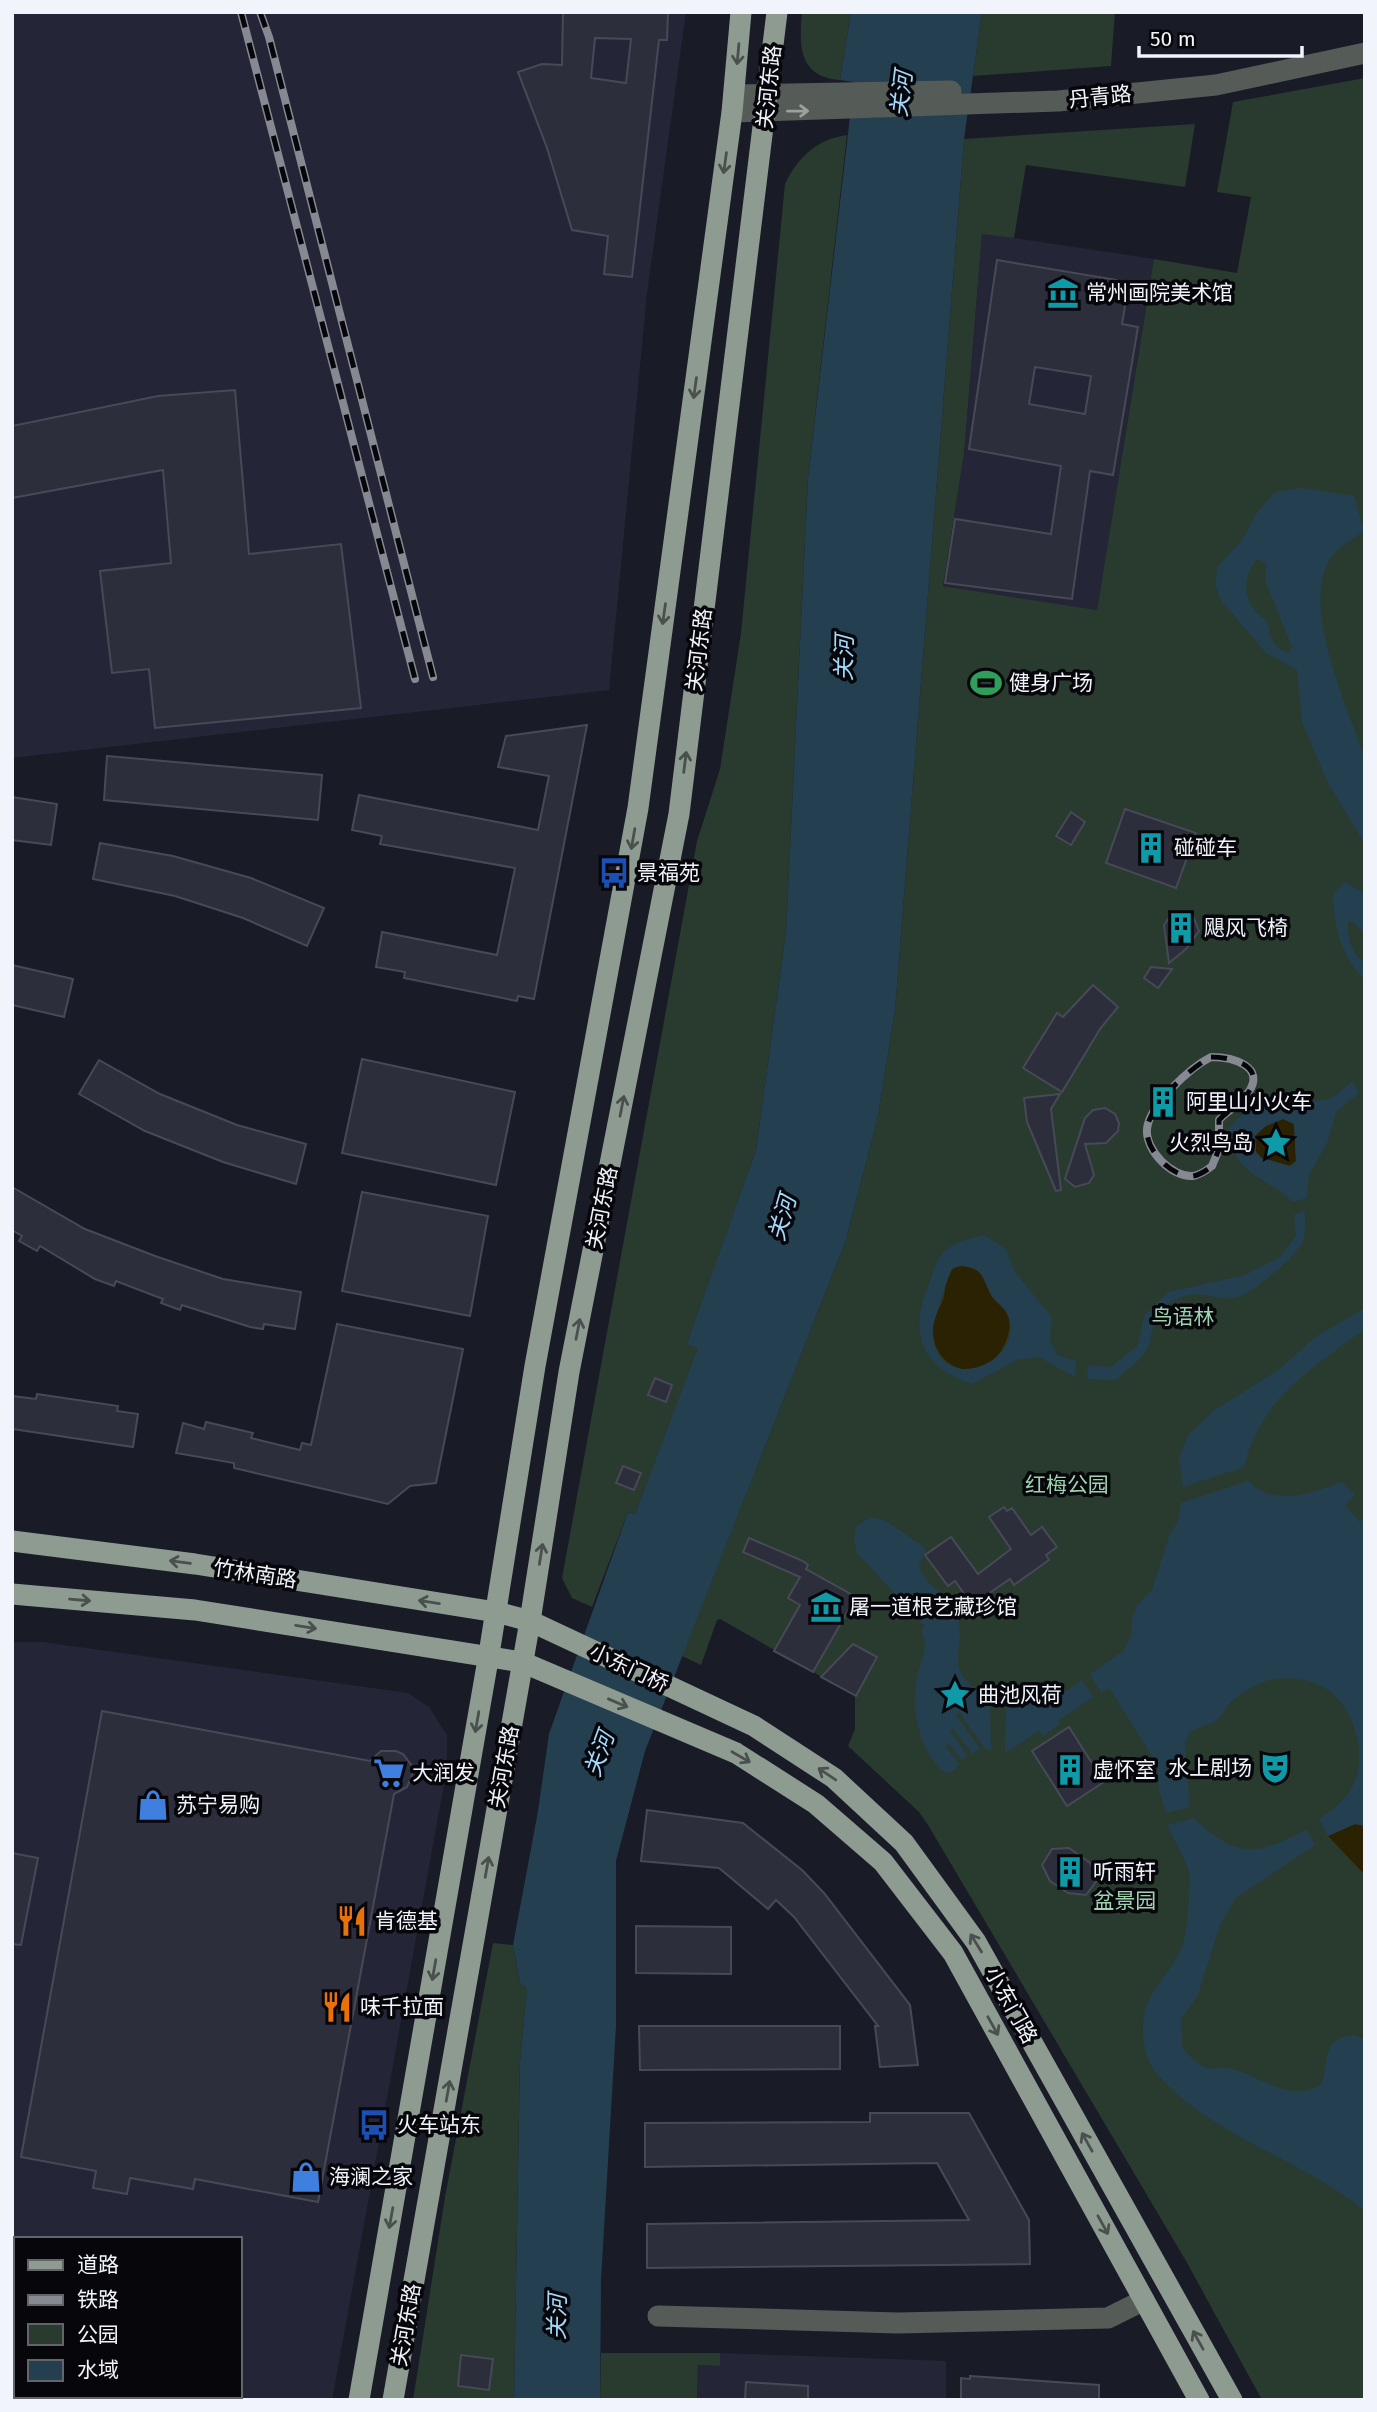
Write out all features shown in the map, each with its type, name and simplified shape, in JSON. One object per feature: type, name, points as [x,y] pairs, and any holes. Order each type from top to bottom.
[{"type":"main road","name":"关河东路","points":[[359,2400],[489,1654],[535,1366],[638,808],[733,104],[741,12]]},
{"type":"main road","name":"关河东路","points":[[393,2400],[523,1662],[569,1372],[679,814],[768,103],[777,12]]},
{"type":"main road","name":"竹林南路","points":[[12,1541],[195,1564],[496,1612]]},
{"type":"main road","points":[[12,1594],[195,1610],[489,1654],[523,1662]]},
{"type":"main road","points":[[496,1612],[530,1621]]},
{"type":"main road","name":"小东门桥","points":[[530,1621],[693,1698]]},
{"type":"main road","name":"小东门桥","points":[[523,1662],[679,1730]]},
{"type":"main road","name":"小东门路","points":[[693,1698],[754,1726],[834,1778],[904,1843],[976,1942],[1231,2400]]},
{"type":"main road","name":"小东门路","points":[[679,1730],[736,1753],[816,1804],[883,1862],[953,1953],[1199,2400]]},
{"type":"street","name":"丹青路","points":[[768,103],[986,97],[1058,101],[1216,85],[1365,54]]},
{"type":"street","points":[[733,104],[768,103]]},
{"type":"street","points":[[658,2316],[898,2323],[1108,2318],[1144,2301]]},
{"type":"shaded area","points":[[12,12],[686,12],[647,293],[609,690],[12,758]]},
{"type":"shaded area","points":[[982,233],[1154,259],[1097,610],[943,586],[964,454]]},
{"type":"shaded area","points":[[12,1642],[43,1642],[408,1693],[429,1707],[447,1735],[447,1768],[332,2400],[12,2400]]},
{"type":"shaded area","points":[[720,2353],[946,2361],[946,2400],[697,2400],[698,2365],[719,2366]]},
{"type":"green space","points":[[802,12],[851,12],[840,80],[826,78],[809,66],[802,47]]},
{"type":"green space","points":[[982,12],[1115,12],[1111,66],[973,76]]},
{"type":"green space","name":"红梅公园","points":[[1365,78],[1365,2400],[1262,2400],[1186,2261],[928,1825],[919,1812],[848,1746],[855,1729],[855,1696],[720,1619],[717,1620],[701,1665],[682,1656],[845,1243],[877,1121],[895,1010],[964,139],[1195,124],[1185,187],[1026,165],[1014,238],[982,234],[964,454],[943,586],[1097,610],[1154,259],[1237,273],[1251,197],[1217,192],[1233,102]]},
{"type":"green space","points":[[847,135],[808,479],[786,932],[756,1150],[688,1343],[699,1348],[635,1514],[628,1512],[592,1607],[572,1598],[562,1578],[697,841],[720,769],[741,633],[785,184],[802,158],[810,151],[826,141]]},
{"type":"green space","points":[[493,1943],[513,1945],[520,1983],[527,1989],[520,2061],[514,2400],[413,2400],[445,2197]]},
{"type":"green space","points":[[601,2353],[720,2353],[720,2366],[698,2365],[697,2400],[600,2400]]},
{"type":"sand","name":"火烈鸟岛","points":[[1283,1119],[1294,1124],[1296,1161],[1290,1166],[1262,1158],[1256,1153],[1255,1136],[1266,1126]]},
{"type":"sand","points":[[965,1266],[982,1274],[991,1295],[1006,1312],[1009,1323],[1007,1337],[996,1358],[991,1363],[975,1369],[955,1367],[947,1362],[933,1337],[933,1326],[948,1275],[954,1269]]},
{"type":"sand","points":[[1355,1824],[1365,1826],[1365,1875],[1328,1836]]},
{"type":"water","name":"关河","points":[[851,12],[982,12],[964,139],[895,1010],[877,1121],[845,1243],[645,1751],[616,1861],[616,2026],[601,2280],[600,2400],[514,2400],[520,2061],[527,1989],[520,1983],[513,1945],[538,1811],[549,1734],[628,1512],[635,1514],[698,1348],[687,1344],[756,1150],[786,932],[808,479],[854,82],[840,80]]},
{"type":"water","points":[[1302,488],[1354,496],[1364,531],[1342,546],[1329,561],[1321,588],[1321,612],[1331,663],[1366,767],[1365,844],[1328,783],[1302,722],[1297,670],[1265,652],[1220,599],[1215,583],[1218,566],[1243,539],[1256,514],[1275,492]],"holes":[[[1257,559],[1266,563],[1266,583],[1292,647],[1288,652],[1275,644],[1267,621],[1253,608],[1247,592],[1248,575]]]},
{"type":"water","points":[[1344,882],[1365,893],[1365,934],[1352,921],[1348,922],[1348,928],[1354,950],[1365,963],[1365,980],[1350,962],[1337,930],[1333,895]]},
{"type":"water","points":[[1353,1081],[1359,1093],[1336,1112],[1328,1141],[1309,1175],[1307,1198],[1293,1202],[1252,1173],[1236,1156],[1228,1130],[1248,1110],[1273,1098],[1326,1100]],"holes":[[[1283,1119],[1294,1124],[1296,1161],[1290,1166],[1262,1158],[1256,1152],[1255,1135],[1266,1126]]]},
{"type":"water","points":[[1305,1211],[1305,1232],[1301,1245],[1264,1281],[1237,1297],[1193,1294],[1175,1300],[1157,1316],[1147,1349],[1133,1365],[1116,1380],[1087,1379],[1088,1365],[1111,1367],[1138,1345],[1144,1316],[1168,1292],[1245,1275],[1280,1257],[1296,1236],[1294,1215]]},
{"type":"water","points":[[984,1235],[1006,1249],[1015,1272],[1052,1317],[1050,1340],[1057,1355],[1076,1361],[1075,1377],[1039,1357],[1017,1360],[972,1384],[955,1377],[931,1359],[920,1335],[920,1320],[922,1304],[934,1268],[948,1248]],"holes":[[[959,1266],[981,1274],[991,1294],[1008,1315],[1010,1333],[1004,1348],[993,1360],[977,1367],[961,1369],[947,1363],[936,1350],[933,1328],[951,1271]]]},
{"type":"water","points":[[1365,1308],[1365,1329],[1308,1372],[1275,1404],[1262,1422],[1244,1467],[1183,1487],[1179,1457],[1189,1434],[1215,1410],[1280,1369],[1315,1337]]},
{"type":"water","points":[[1248,1481],[1270,1494],[1282,1496],[1306,1494],[1342,1482],[1355,1495],[1345,1505],[1360,1522],[1365,1518],[1365,1826],[1355,1824],[1328,1836],[1319,1819],[1350,1791],[1357,1775],[1359,1759],[1358,1743],[1349,1714],[1331,1692],[1319,1685],[1291,1678],[1263,1682],[1235,1699],[1218,1719],[1189,1733],[1185,1744],[1190,1807],[1166,1813],[1159,1791],[1157,1764],[1110,1689],[1101,1693],[1090,1674],[1123,1651],[1131,1636],[1132,1619],[1137,1605],[1152,1590],[1169,1536],[1178,1521],[1181,1503]]},
{"type":"water","points":[[870,1517],[886,1521],[924,1547],[925,1553],[919,1565],[922,1573],[955,1610],[960,1636],[959,1667],[963,1677],[990,1698],[991,1750],[986,1750],[959,1712],[956,1715],[980,1749],[972,1754],[954,1729],[950,1731],[967,1755],[962,1760],[949,1744],[945,1746],[959,1764],[954,1771],[946,1773],[937,1765],[924,1744],[917,1720],[916,1683],[925,1644],[921,1631],[925,1626],[857,1553],[854,1541],[856,1527]]},
{"type":"water","points":[[1082,1680],[1093,1697],[1058,1721],[1059,1725],[1043,1736],[1039,1731],[1005,1753],[1006,1701],[1026,1703],[1046,1700],[1065,1692]]},
{"type":"water","points":[[1194,1818],[1222,1841],[1247,1849],[1274,1845],[1306,1829],[1315,1845],[1236,1898],[1220,1925],[1198,1995],[1181,2019],[1182,2047],[1196,2062],[1207,2068],[1229,2068],[1288,2090],[1300,2091],[1312,2089],[1322,2083],[1328,2052],[1336,2040],[1355,2035],[1365,2040],[1365,2211],[1340,2192],[1204,2115],[1158,2075],[1148,2058],[1143,2037],[1144,2015],[1151,1996],[1183,1944],[1189,1904],[1189,1873],[1167,1825]]},
{"type":"building","points":[[563,12],[668,12],[667,40],[659,40],[632,277],[604,274],[608,236],[572,230],[547,148],[518,72],[542,64],[562,65]],"holes":[[[595,38],[631,39],[626,83],[591,78]]]},
{"type":"building","points":[[997,260],[1129,282],[1122,324],[1138,327],[1113,475],[1090,471],[1072,599],[945,583],[955,519],[1051,534],[1061,466],[969,449]],"holes":[[[1035,367],[1091,376],[1085,414],[1029,404]]]},
{"type":"building","points":[[235,390],[249,554],[341,544],[361,708],[155,728],[149,669],[112,673],[100,571],[171,563],[163,470],[12,498],[12,426],[158,396]]},
{"type":"building","points":[[587,725],[534,999],[518,996],[517,1001],[404,978],[405,972],[376,967],[382,932],[497,955],[515,868],[380,844],[382,836],[352,830],[359,795],[538,830],[549,776],[498,767],[506,736]]},
{"type":"building","points":[[107,756],[322,775],[318,820],[104,800]]},
{"type":"building","points":[[12,797],[57,804],[51,845],[12,840]]},
{"type":"building","name":"碰碰车","points":[[1125,809],[1196,833],[1176,888],[1106,863]]},
{"type":"building","points":[[1071,812],[1085,822],[1071,845],[1056,836]]},
{"type":"building","points":[[100,843],[173,856],[251,878],[324,908],[307,946],[243,918],[175,896],[93,879]]},
{"type":"building","name":"飓风飞椅","points":[[1179,911],[1193,916],[1199,931],[1186,949],[1169,963],[1164,925],[1171,915]]},
{"type":"building","points":[[12,965],[73,979],[64,1017],[12,1005]]},
{"type":"building","points":[[1151,967],[1172,969],[1158,988],[1144,978]]},
{"type":"building","points":[[1093,985],[1118,1007],[1100,1029],[1062,1092],[1023,1068],[1057,1013],[1063,1017]]},
{"type":"building","points":[[362,1059],[515,1092],[496,1185],[342,1153]]},
{"type":"building","points":[[99,1060],[160,1094],[237,1125],[306,1144],[296,1184],[223,1162],[145,1131],[79,1094]]},
{"type":"building","points":[[1060,1094],[1051,1109],[1061,1190],[1056,1191],[1027,1122],[1024,1098]]},
{"type":"building","points":[[1105,1108],[1115,1114],[1119,1123],[1118,1131],[1106,1143],[1085,1144],[1094,1175],[1089,1183],[1075,1187],[1065,1179],[1085,1118],[1093,1110]]},
{"type":"building","points":[[12,1187],[85,1229],[155,1256],[223,1279],[301,1292],[295,1329],[264,1324],[263,1329],[250,1327],[182,1305],[180,1310],[161,1303],[163,1299],[116,1281],[114,1286],[95,1279],[40,1246],[37,1251],[19,1241],[22,1236],[12,1230]]},
{"type":"building","points":[[362,1192],[488,1216],[470,1316],[342,1291]]},
{"type":"building","points":[[337,1324],[463,1349],[436,1483],[410,1486],[388,1504],[234,1468],[234,1463],[176,1453],[183,1423],[204,1429],[206,1422],[253,1433],[251,1438],[300,1450],[302,1443],[311,1445]]},
{"type":"building","points":[[655,1378],[672,1385],[666,1402],[648,1395]]},
{"type":"building","points":[[37,1394],[118,1406],[117,1411],[138,1414],[133,1447],[12,1429],[12,1396],[36,1399]]},
{"type":"building","points":[[623,1466],[641,1473],[634,1490],[616,1483]]},
{"type":"building","points":[[1004,1507],[1007,1511],[1012,1508],[1031,1535],[1042,1527],[1057,1547],[1046,1555],[1049,1560],[1014,1585],[1010,1579],[972,1605],[955,1581],[948,1586],[925,1555],[951,1537],[978,1574],[1011,1549],[989,1517]]},
{"type":"building","points":[[749,1538],[803,1561],[808,1565],[806,1569],[856,1597],[813,1672],[774,1651],[800,1605],[788,1598],[800,1577],[743,1552]]},
{"type":"building","points":[[853,1644],[877,1657],[856,1696],[821,1677]]},
{"type":"building","points":[[102,1711],[370,1761],[381,1751],[396,1751],[403,1754],[412,1766],[413,1773],[407,1787],[394,1794],[318,2202],[195,2179],[193,2189],[130,2178],[127,2194],[93,2188],[96,2171],[21,2157]]},
{"type":"building","name":"虚怀室","points":[[1069,1727],[1104,1782],[1067,1806],[1032,1751]]},
{"type":"building","points":[[647,1810],[743,1823],[802,1870],[824,1893],[910,2005],[918,2065],[880,2067],[875,2026],[878,2026],[794,1917],[776,1900],[768,1909],[719,1868],[641,1861]]},
{"type":"building","name":"听雨轩","points":[[1069,1848],[1090,1863],[1098,1879],[1086,1895],[1068,1893],[1050,1881],[1042,1865],[1052,1849]]},
{"type":"building","points":[[12,1853],[38,1858],[21,1945],[12,1944]]},
{"type":"building","points":[[636,1926],[731,1927],[731,1974],[636,1973]]},
{"type":"building","points":[[639,2026],[840,2026],[840,2069],[640,2070]]},
{"type":"building","points":[[870,2113],[969,2113],[1029,2220],[1030,2264],[647,2268],[647,2224],[969,2220],[937,2163],[645,2167],[645,2123],[870,2122]]},
{"type":"building","points":[[461,2355],[493,2359],[489,2390],[458,2386]]},
{"type":"building","points":[[970,2376],[1099,2385],[1099,2400],[961,2400],[961,2378],[970,2379]]},
{"type":"building","points":[[746,2382],[808,2386],[808,2400],[745,2400]]},
{"type":"railway","points":[[241,12],[415,679]]},
{"type":"railway","points":[[260,12],[269,37],[433,677]]},
{"type":"railway","points":[[1211,1057],[1237,1061],[1244,1065],[1253,1076],[1253,1084],[1245,1097],[1219,1120],[1219,1149],[1212,1166],[1198,1175],[1185,1175],[1169,1168],[1155,1154],[1147,1129],[1163,1098],[1182,1078],[1211,1057]]},
{"type":"place","name":"常州画院美术馆","points":[[1063,293]]},
{"type":"place","name":"健身广场","points":[[986,683]]},
{"type":"place","name":"碰碰车","points":[[1151,848]]},
{"type":"place","name":"景福苑","points":[[614,873]]},
{"type":"place","name":"飓风飞椅","points":[[1181,928]]},
{"type":"place","name":"阿里山小火车","points":[[1163,1102]]},
{"type":"place","name":"火烈鸟岛","points":[[1276,1143]]},
{"type":"place","name":"屠一道根艺藏珍馆","points":[[826,1607]]},
{"type":"place","name":"曲池风荷","points":[[955,1695]]},
{"type":"place","name":"水上剧场","points":[[1275,1768]]},
{"type":"place","name":"虚怀室","points":[[1070,1770]]},
{"type":"place","name":"大润发","points":[[389,1773]]},
{"type":"place","name":"苏宁易购","points":[[153,1805]]},
{"type":"place","name":"听雨轩","points":[[1070,1872]]},
{"type":"place","name":"肯德基","points":[[352,1921]]},
{"type":"place","name":"味千拉面","points":[[337,2007]]},
{"type":"place","name":"火车站东","points":[[374,2125]]},
{"type":"place","name":"海澜之家","points":[[306,2177]]},
{"type":"park label","name":"鸟语林","points":[[1183,1317]]},
{"type":"park label","name":"盆景园","points":[[1125,1901]]}]
